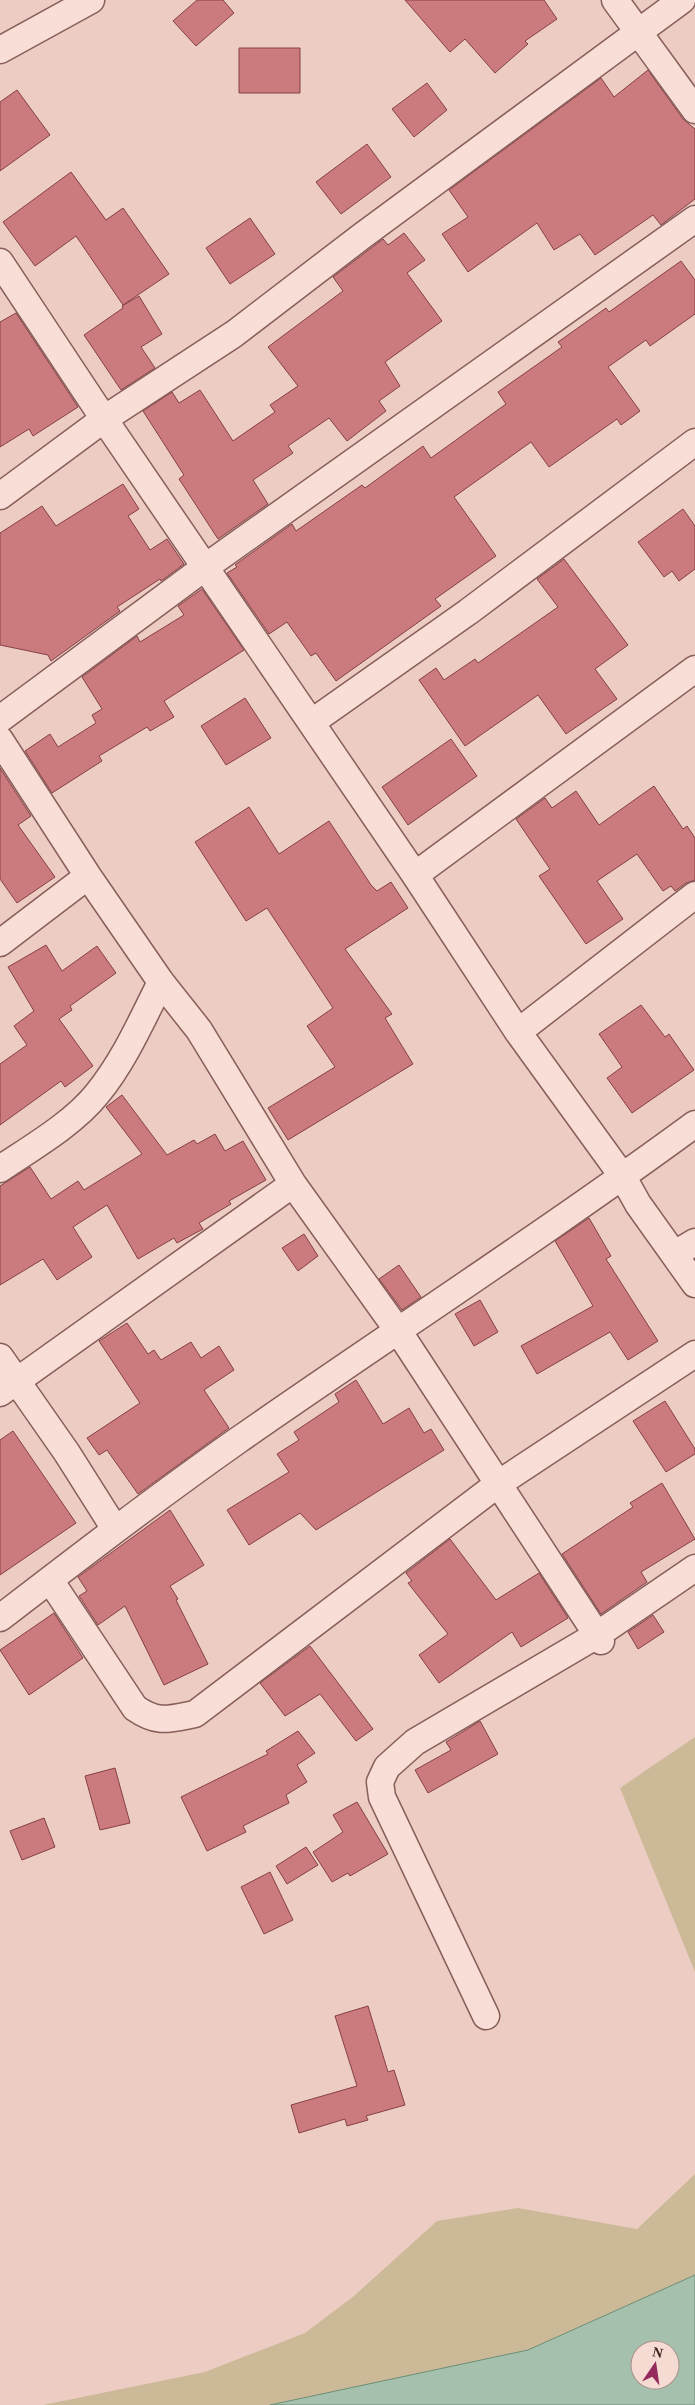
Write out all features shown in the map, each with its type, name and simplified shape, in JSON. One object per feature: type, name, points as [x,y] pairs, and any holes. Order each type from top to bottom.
[{"type":"street","points":[[0,50],[91,0]]},
{"type":"street","points":[[616,0],[695,110]]},
{"type":"street","points":[[0,496],[104,420],[234,334],[362,236],[682,0]]},
{"type":"street","points":[[0,718],[204,568],[695,219]]},
{"type":"street","points":[[0,262],[204,568],[415,874],[518,1032],[623,1177],[638,1204],[685,1248],[695,1284]]},
{"type":"street","points":[[312,722],[468,612],[695,442]]},
{"type":"street","points":[[415,874],[695,670]]},
{"type":"street","points":[[0,740],[88,876],[161,982],[199,1030],[293,1184],[398,1332],[599,1638]]},
{"type":"street","points":[[0,943],[88,876]]},
{"type":"street","points":[[518,1032],[695,895]]},
{"type":"street","points":[[0,1169],[65,1124],[96,1095],[125,1052],[161,982]]},
{"type":"street","points":[[0,1618],[115,1529],[236,1441],[623,1177],[695,1124]]},
{"type":"street","points":[[8,1387],[293,1184]]},
{"type":"street","points":[[50,1580],[135,1708],[150,1718],[179,1717],[195,1714],[498,1484],[695,1354]]},
{"type":"street","points":[[0,1357],[8,1387],[67,1453],[115,1529]]},
{"type":"street","points":[[486,2016],[382,1796],[380,1782],[387,1767],[415,1742],[599,1638],[695,1568]]},
{"type":"shaded area","points":[[695,1737],[695,1972],[620,1788]]},
{"type":"shaded area","points":[[695,2174],[695,2275],[528,2350],[270,2405],[43,2405],[205,2372],[305,2333],[354,2296],[437,2221],[518,2208],[637,2229]]},
{"type":"shaded area","points":[[695,2275],[695,2405],[270,2405],[528,2350]]},
{"type":"building","points":[[197,0],[223,0],[234,13],[196,46],[173,21]]},
{"type":"building","points":[[405,0],[544,0],[557,19],[525,41],[528,44],[495,73],[465,39],[450,52]]},
{"type":"building","points":[[239,48],[300,48],[300,93],[239,93]]},
{"type":"building","points":[[648,70],[683,119],[695,129],[695,199],[661,225],[653,215],[595,255],[580,234],[554,250],[537,223],[468,272],[442,234],[468,217],[449,190],[601,78],[614,97]]},
{"type":"building","points":[[427,83],[447,110],[414,137],[392,109]]},
{"type":"building","points":[[17,90],[50,135],[0,171],[0,102]]},
{"type":"building","points":[[367,144],[391,177],[341,214],[316,182]]},
{"type":"building","points":[[71,172],[106,220],[123,208],[169,274],[123,305],[76,236],[35,266],[3,222]]},
{"type":"building","points":[[250,218],[275,254],[230,284],[206,248]]},
{"type":"building","points":[[404,233],[425,260],[407,273],[442,321],[385,362],[400,386],[379,401],[386,411],[347,441],[329,418],[288,446],[293,453],[253,480],[268,504],[218,539],[179,479],[184,475],[143,411],[172,392],[179,403],[200,390],[233,441],[275,412],[270,405],[298,386],[268,347],[343,291],[333,277],[383,239],[388,245]]},
{"type":"building","points":[[681,261],[695,280],[695,314],[650,346],[646,340],[608,367],[640,411],[621,425],[617,419],[549,467],[531,442],[454,497],[496,556],[435,599],[441,606],[336,681],[316,653],[311,656],[287,622],[269,634],[227,573],[237,567],[235,565],[292,524],[296,531],[362,485],[365,488],[423,446],[431,458],[506,404],[498,392],[562,347],[558,342],[606,308],[609,312]]},
{"type":"building","points":[[139,296],[162,334],[141,347],[155,368],[121,390],[84,335],[123,308],[122,306]]},
{"type":"building","points":[[16,313],[78,407],[33,436],[29,429],[0,447],[0,322]]},
{"type":"building","points":[[123,484],[139,509],[128,516],[150,550],[167,539],[184,564],[161,581],[160,579],[117,607],[120,611],[51,661],[48,655],[0,645],[0,533],[42,506],[56,526]]},
{"type":"building","points":[[683,509],[695,526],[695,569],[679,581],[672,571],[664,577],[638,542]]},
{"type":"building","points":[[564,559],[628,645],[595,669],[617,699],[566,734],[538,695],[465,746],[419,680],[436,668],[444,680],[475,659],[478,663],[558,607],[537,579]]},
{"type":"building","points":[[202,589],[244,650],[164,701],[174,717],[150,731],[147,727],[99,756],[102,761],[52,793],[25,751],[50,734],[58,747],[96,723],[92,715],[102,709],[82,677],[137,636],[140,642],[184,615],[178,606]]},
{"type":"building","points":[[245,698],[271,738],[226,765],[201,726]]},
{"type":"building","points":[[451,739],[477,776],[408,825],[382,787]]},
{"type":"building","points":[[0,768],[31,816],[18,825],[55,877],[17,903],[0,879]]},
{"type":"building","points":[[654,786],[683,829],[687,826],[695,838],[695,880],[686,883],[675,891],[671,886],[663,891],[637,854],[597,881],[623,919],[586,944],[539,876],[550,869],[516,819],[545,798],[552,808],[576,791],[599,825]]},
{"type":"building","points":[[249,807],[279,854],[329,821],[371,885],[377,891],[391,882],[408,908],[345,949],[392,1014],[385,1018],[413,1064],[288,1140],[268,1108],[335,1067],[307,1026],[333,1008],[267,908],[246,921],[195,842]]},
{"type":"building","points":[[46,945],[62,971],[97,946],[116,973],[70,1006],[72,1010],[59,1019],[93,1066],[65,1087],[61,1081],[0,1125],[0,1064],[27,1045],[14,1026],[34,1011],[8,967]]},
{"type":"building","points":[[641,1005],[665,1037],[669,1034],[694,1070],[632,1113],[607,1078],[622,1067],[599,1034]]},
{"type":"building","points":[[122,1095],[167,1155],[194,1140],[197,1144],[215,1134],[225,1151],[243,1141],[266,1180],[229,1201],[231,1204],[199,1223],[203,1229],[177,1243],[174,1238],[138,1259],[107,1205],[73,1227],[92,1257],[57,1280],[43,1259],[0,1285],[0,1186],[30,1167],[51,1199],[78,1181],[84,1190],[142,1154],[106,1107]]},
{"type":"building","points":[[589,1218],[611,1256],[606,1259],[658,1341],[628,1360],[610,1332],[537,1374],[521,1346],[593,1306],[555,1241]]},
{"type":"building","points":[[304,1234],[318,1256],[298,1271],[282,1248]]},
{"type":"building","points":[[399,1265],[421,1297],[402,1310],[379,1279]]},
{"type":"building","points":[[480,1300],[498,1332],[474,1346],[455,1314]]},
{"type":"building","points":[[127,1323],[148,1354],[154,1350],[161,1360],[191,1342],[201,1358],[219,1346],[234,1370],[204,1390],[229,1428],[138,1494],[107,1450],[99,1455],[87,1438],[140,1403],[99,1341]]},
{"type":"building","points":[[356,1380],[383,1424],[409,1408],[424,1433],[431,1429],[444,1450],[316,1530],[300,1513],[249,1545],[227,1510],[289,1472],[277,1454],[299,1440],[294,1432],[339,1402],[335,1394]]},
{"type":"building","points":[[665,1401],[695,1449],[695,1454],[666,1472],[633,1421]]},
{"type":"building","points":[[13,1431],[76,1523],[0,1575],[0,1440]]},
{"type":"building","points":[[662,1483],[695,1539],[641,1572],[647,1582],[601,1614],[562,1554],[633,1507],[630,1503]]},
{"type":"building","points":[[170,1510],[204,1565],[170,1586],[208,1664],[164,1685],[125,1606],[98,1625],[79,1596],[87,1591],[78,1577]]},
{"type":"building","points":[[450,1539],[496,1600],[539,1573],[568,1618],[521,1647],[512,1632],[439,1683],[419,1655],[448,1634],[408,1583],[412,1581],[406,1573]]},
{"type":"building","points":[[54,1613],[83,1658],[29,1695],[0,1650]]},
{"type":"building","points":[[653,1615],[664,1632],[638,1649],[628,1632]]},
{"type":"building","points":[[310,1646],[373,1729],[356,1741],[320,1694],[285,1716],[260,1683]]},
{"type":"building","points":[[480,1721],[498,1754],[428,1793],[415,1770],[451,1750],[446,1742]]},
{"type":"building","points":[[298,1731],[315,1753],[297,1765],[307,1782],[286,1795],[289,1803],[243,1826],[246,1832],[207,1851],[181,1797],[268,1754],[266,1751]]},
{"type":"building","points":[[115,1768],[130,1823],[100,1830],[85,1776]]},
{"type":"building","points":[[357,1802],[388,1854],[350,1876],[348,1873],[332,1882],[313,1852],[343,1832],[333,1815]]},
{"type":"building","points":[[44,1818],[55,1847],[22,1860],[10,1831]]},
{"type":"building","points":[[306,1847],[318,1865],[287,1884],[276,1866]]},
{"type":"building","points":[[270,1872],[293,1920],[264,1934],[241,1887]]},
{"type":"building","points":[[368,2006],[388,2072],[394,2070],[405,2105],[366,2116],[368,2120],[347,2126],[345,2119],[299,2133],[291,2105],[357,2086],[335,2016]]}]
